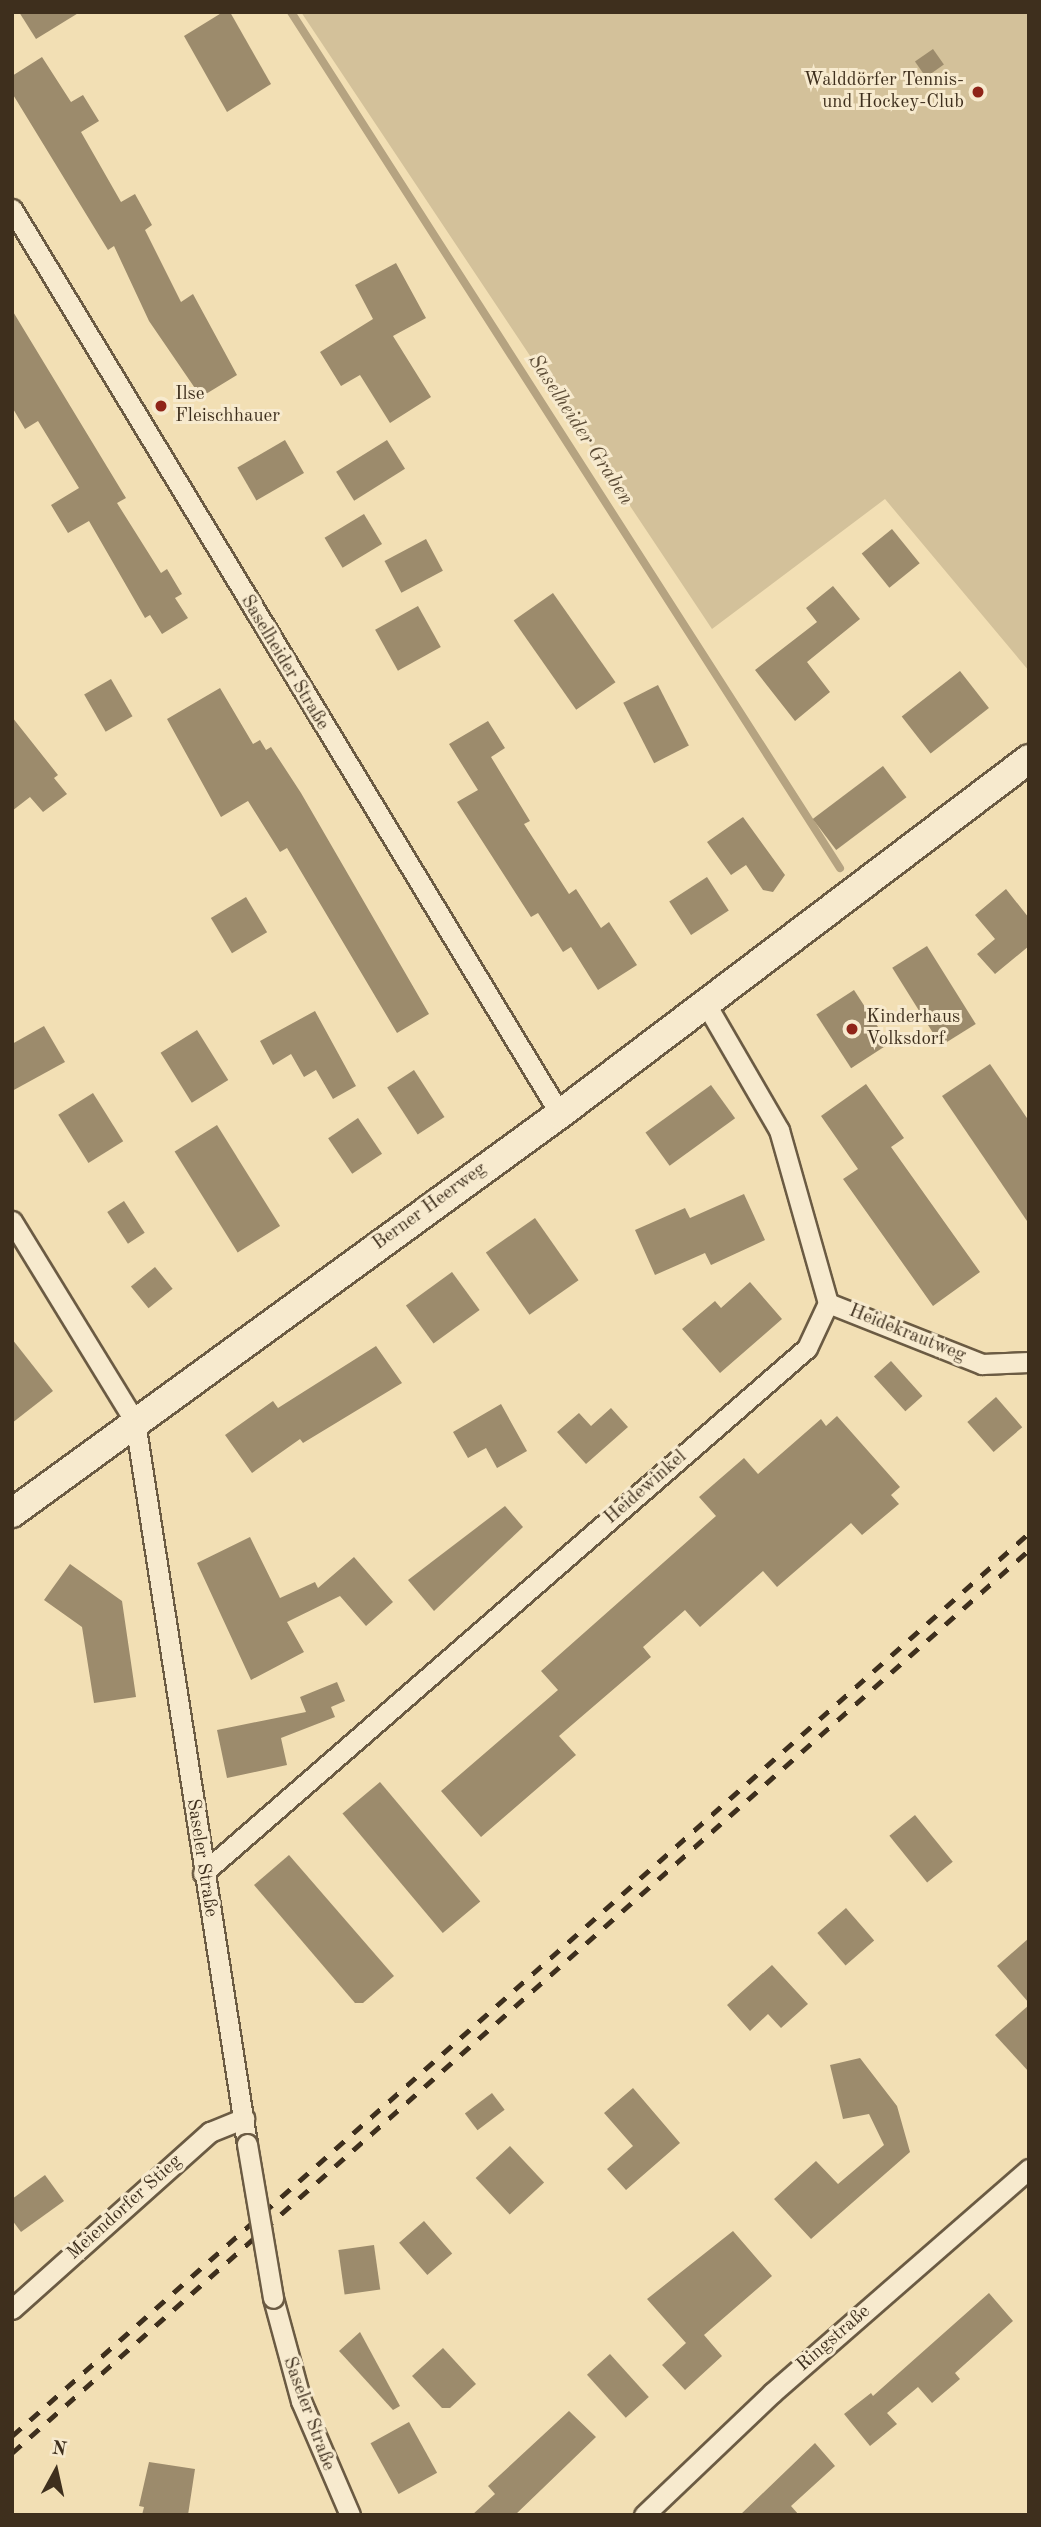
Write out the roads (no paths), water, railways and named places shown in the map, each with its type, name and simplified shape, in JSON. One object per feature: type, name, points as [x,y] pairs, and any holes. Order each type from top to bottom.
[{"type":"main road","name":"Berner Heerweg","points":[[12,1513],[560,1114],[1029,759]]},
{"type":"street","name":"Saselheider Straße","points":[[12,209],[560,1114]]},
{"type":"street","points":[[706,1004],[779,1130],[828,1303]]},
{"type":"street","name":"Saseler Straße","points":[[12,1221],[135,1422],[203,1873],[273,2298],[301,2400],[350,2515]]},
{"type":"street","name":"Heidekrautweg","points":[[828,1303],[982,1364],[1029,1362]]},
{"type":"street","name":"Heidewinkel","points":[[203,1873],[807,1348],[828,1303]]},
{"type":"street","name":"Meiendorfer Stieg","points":[[12,2309],[210,2132],[244,2118]]},
{"type":"street","name":"Ringstraße","points":[[644,2515],[772,2393],[1029,2169]]},
{"type":"waterway","name":"Saselheider Graben","points":[[291,12],[840,868]]},
{"type":"railway","points":[[12,2436],[1029,1533]]},
{"type":"railway","points":[[12,2453],[1029,1550]]},
{"type":"place","name":"Walddörfer Tennis- und Hockey-Club","points":[[978,92]]},
{"type":"place","name":"Ilse Fleischhauer","points":[[161,406]]},
{"type":"place","name":"Kinderhaus Volksdorf","points":[[852,1029]]}]
